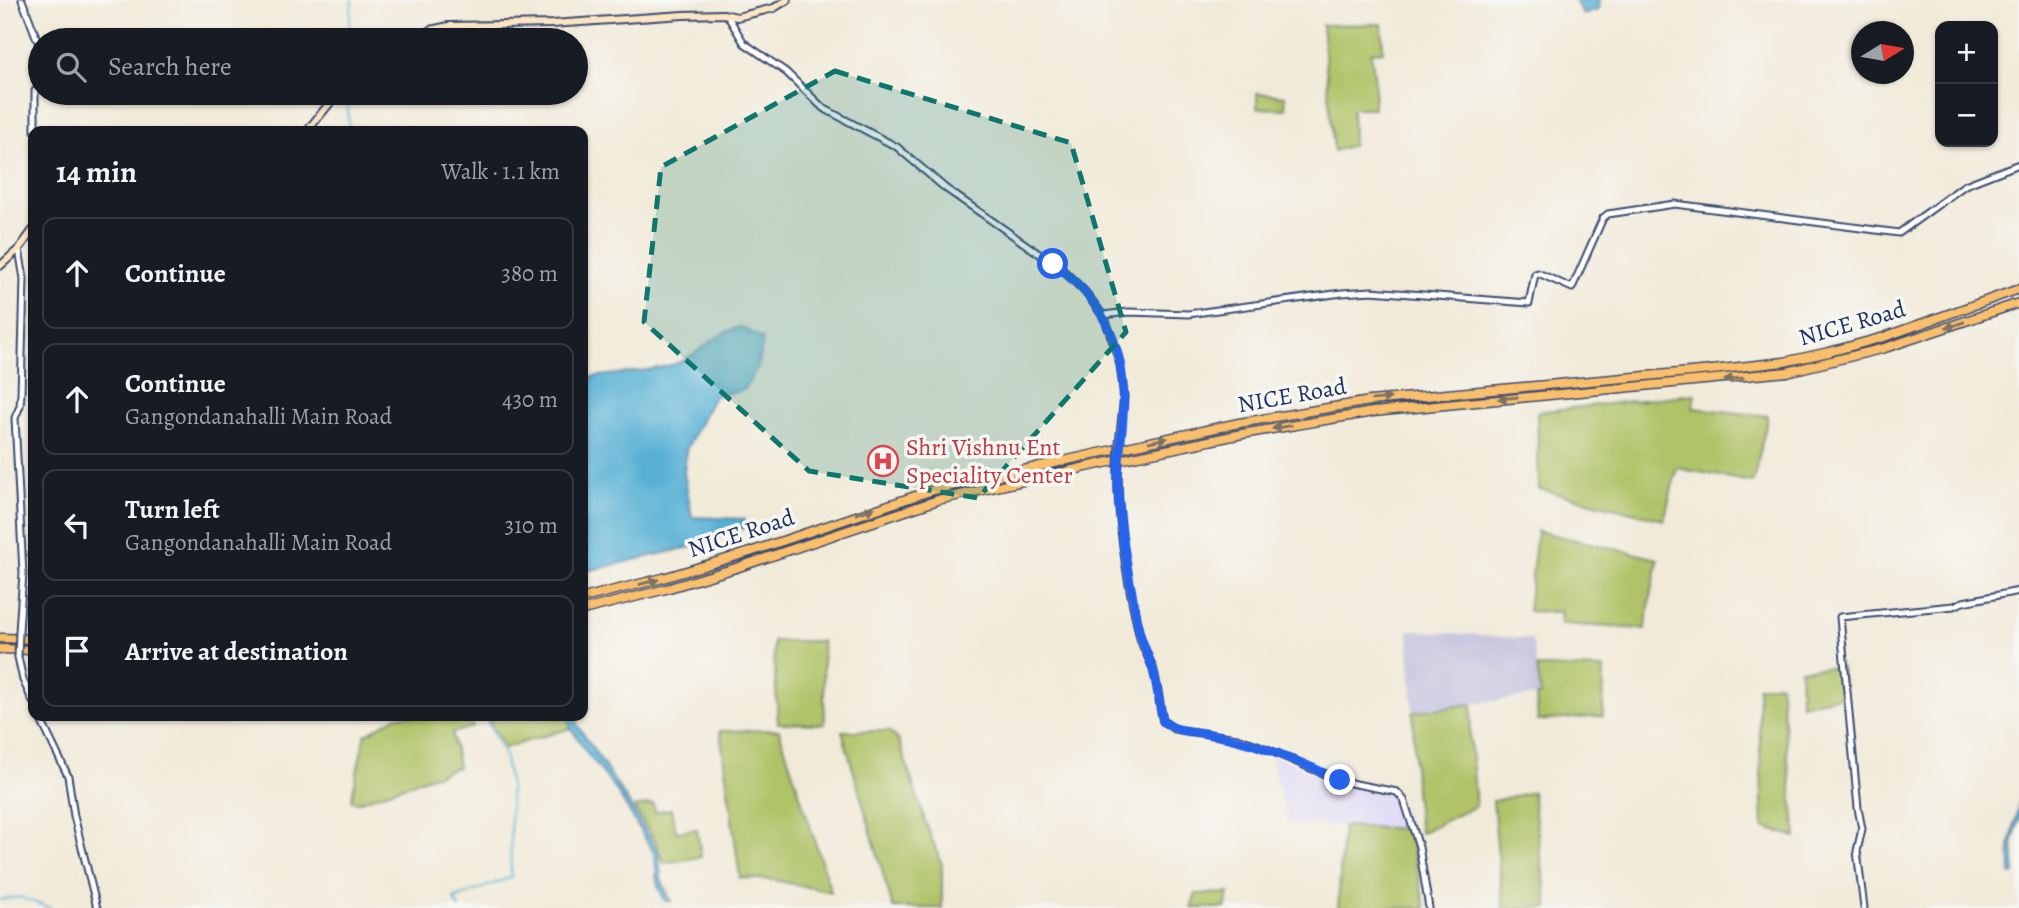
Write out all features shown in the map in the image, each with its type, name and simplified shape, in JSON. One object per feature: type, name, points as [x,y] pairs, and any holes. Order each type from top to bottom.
[{"type":"highway","name":"NICE Road","points":[[588,597],[750,552],[933,489],[1086,455],[1239,423],[1370,401],[1784,362],[1884,337],[2019,289]]},
{"type":"highway","name":"NICE Road","points":[[588,609],[736,568],[937,500],[1100,464],[1242,434],[1373,412],[1787,372],[1859,356],[2019,303]]},
{"type":"highway","points":[[0,638],[28,639]]},
{"type":"highway","points":[[0,649],[28,650]]},
{"type":"main road","points":[[440,28],[683,15],[737,17],[774,9],[787,0]]},
{"type":"main road","points":[[311,126],[328,105]]},
{"type":"main road","points":[[0,266],[28,237]]},
{"type":"street","points":[[22,0],[33,28]]},
{"type":"street","points":[[727,15],[744,43],[786,72],[823,108],[897,147],[945,188],[1069,275],[1103,315],[1124,379],[1118,468],[1119,510],[1141,643],[1152,664],[1163,721],[1174,729],[1237,738],[1340,780],[1397,792],[1404,800],[1419,847],[1429,908]]},
{"type":"street","points":[[34,105],[35,126]]},
{"type":"street","points":[[1103,315],[1129,312],[1188,314],[1371,291],[1529,303],[1535,274],[1572,288],[1603,218],[1608,214],[1675,204],[1899,233],[1965,185],[2019,164]]},
{"type":"street","points":[[19,249],[24,279],[21,394],[15,418],[23,573],[18,657],[28,691]]},
{"type":"street","points":[[1864,908],[1857,851],[1862,829],[1840,617],[1954,606],[2019,590]]},
{"type":"street","points":[[41,721],[68,776],[74,816],[97,908]]},
{"type":"highlighted area","points":[[835,71],[1071,143],[1126,332],[978,498],[809,471],[644,322],[661,167]]},
{"type":"shaded area","points":[[1408,630],[1532,639],[1541,695],[1413,712]]},
{"type":"shaded area","points":[[1270,754],[1342,786],[1392,794],[1398,799],[1409,829],[1288,823]]},
{"type":"green space","points":[[1382,24],[1383,51],[1371,52],[1375,82],[1374,108],[1352,108],[1353,145],[1334,151],[1322,25]]},
{"type":"green space","points":[[1257,93],[1285,96],[1286,109],[1257,108]]},
{"type":"green space","points":[[1695,394],[1693,408],[1768,416],[1753,482],[1677,468],[1664,520],[1539,489],[1537,412]]},
{"type":"green space","points":[[1537,531],[1658,559],[1645,629],[1560,624],[1561,612],[1528,611]]},
{"type":"green space","points":[[773,641],[822,641],[825,724],[778,723]]},
{"type":"green space","points":[[1537,667],[1604,669],[1603,716],[1538,721],[1536,696],[1541,695]]},
{"type":"green space","points":[[1841,667],[1844,696],[1801,704],[1800,669]]},
{"type":"green space","points":[[1780,684],[1796,837],[1763,827],[1758,687]]},
{"type":"green space","points":[[1472,704],[1470,736],[1476,806],[1420,833],[1415,793],[1413,712]]},
{"type":"green space","points":[[389,721],[470,721],[473,727],[452,733],[458,767],[358,802],[351,801],[365,735]]},
{"type":"green space","points":[[490,721],[569,721],[571,728],[504,748]]},
{"type":"green space","points":[[779,730],[831,892],[774,880],[740,878],[720,731]]},
{"type":"green space","points":[[842,731],[889,731],[899,741],[942,865],[942,908],[893,908]]},
{"type":"green space","points":[[1532,792],[1548,908],[1503,908],[1493,801]]},
{"type":"green space","points":[[653,804],[655,812],[671,809],[676,832],[697,829],[701,857],[664,863],[655,841],[634,807]]},
{"type":"green space","points":[[1343,826],[1409,829],[1425,908],[1338,908]]},
{"type":"green space","points":[[1229,893],[1225,908],[1191,908],[1196,894]]},
{"type":"water","points":[[1575,0],[1600,0],[1598,10],[1583,15]]},
{"type":"water","points":[[741,327],[763,339],[759,365],[744,390],[714,396],[686,450],[684,473],[692,517],[744,519],[745,527],[699,545],[588,571],[588,377],[675,364]]},
{"type":"water","points":[[569,721],[576,721],[659,853],[661,879],[671,901],[665,901],[657,883],[655,855],[616,790]]},
{"type":"water","points":[[2019,801],[2019,819],[2013,841],[2015,874],[2011,874],[2010,846]]},
{"type":"waterway","points":[[349,28],[352,0]]},
{"type":"waterway","points":[[348,105],[349,126]]},
{"type":"waterway","points":[[459,908],[454,899],[511,877],[510,786],[504,754],[487,721]]},
{"type":"waterway","points":[[0,900],[19,897],[51,908]]},
{"type":"place","name":"Shri Vishnu Ent Speciality Center","points":[[883,461]]},
{"type":"route","points":[[1053,264],[1069,275],[1100,309],[1108,324],[1124,379],[1118,468],[1119,510],[1141,643],[1152,664],[1163,721],[1174,729],[1237,738],[1340,780]]}]
